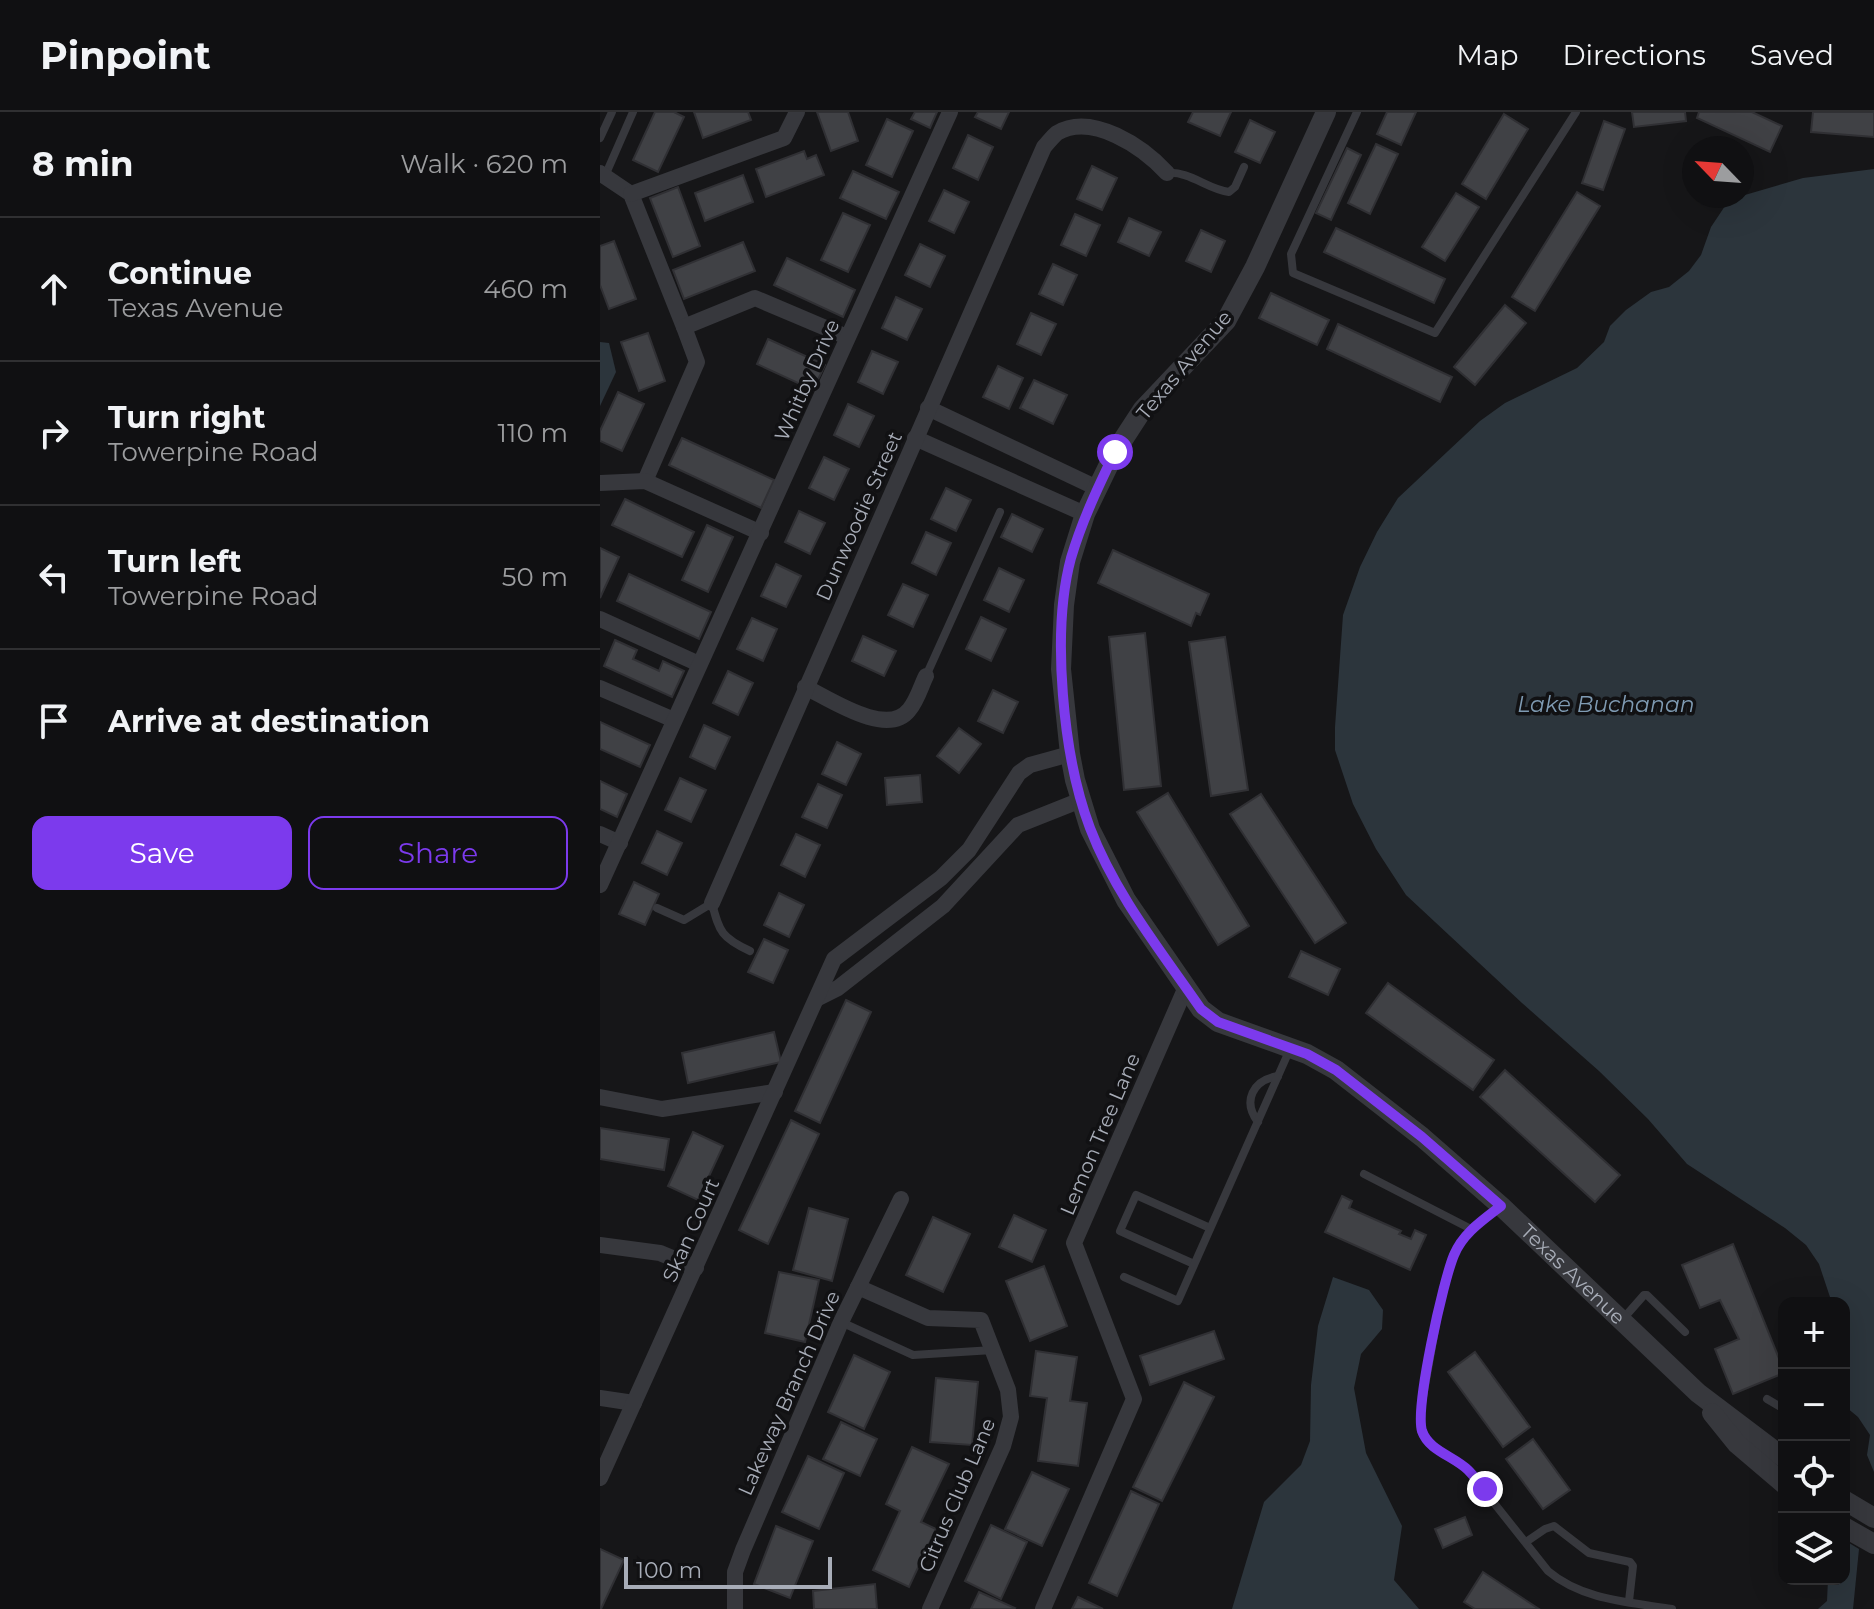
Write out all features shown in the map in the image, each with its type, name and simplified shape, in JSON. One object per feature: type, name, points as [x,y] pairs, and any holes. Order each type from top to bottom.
[{"type":"street","points":[[631,194],[784,138],[797,112]]},
{"type":"street","name":"Whitby Drive","points":[[600,885],[950,112]]},
{"type":"street","name":"Texas Avenue","points":[[1326,112],[1255,267],[1226,321],[1143,409],[1115,452],[1085,514],[1070,562],[1061,669],[1070,754],[1090,829],[1126,900],[1201,1009],[1218,1022],[1290,1048],[1336,1070],[1422,1137],[1501,1206],[1698,1393],[1778,1453]]},
{"type":"street","name":"Dunwoodie Street","points":[[712,903],[1044,147],[1058,132],[1076,125],[1098,126],[1147,152],[1167,173]]},
{"type":"street","points":[[602,174],[631,194],[697,362],[645,481]]},
{"type":"street","points":[[684,327],[755,298],[847,337]]},
{"type":"street","points":[[928,408],[1097,488]]},
{"type":"street","points":[[915,438],[1085,514]]},
{"type":"street","points":[[600,483],[645,481],[761,533]]},
{"type":"street","points":[[600,619],[699,664]]},
{"type":"street","points":[[805,687],[873,719],[892,721],[909,710],[926,676]]},
{"type":"street","points":[[600,688],[674,720]]},
{"type":"street","name":"Skan Court","points":[[600,1478],[834,959],[941,878],[969,850],[1019,773],[1030,765],[1070,754]]},
{"type":"street","points":[[818,998],[838,988],[943,906],[1018,825],[1081,800]]},
{"type":"street","points":[[600,834],[620,843]]},
{"type":"street","name":"Lemon Tree Lane","points":[[1043,1609],[1134,1399],[1074,1243],[1186,987]]},
{"type":"street","points":[[600,1097],[662,1109],[775,1092]]},
{"type":"street","name":"Lakeway Branch Drive","points":[[735,1609],[735,1572],[841,1322],[901,1199]]},
{"type":"street","points":[[600,1245],[660,1253],[696,1268]]},
{"type":"street","name":"Citrus Club Lane","points":[[858,1287],[928,1318],[981,1320],[1008,1390],[1011,1417],[1003,1446],[930,1609]]},
{"type":"street","name":"Texas Avenue","points":[[1698,1393],[1737,1444],[1778,1479]]},
{"type":"street","points":[[600,1398],[634,1403]]},
{"type":"street","points":[[1850,1504],[1874,1518]]},
{"type":"street","points":[[1850,1530],[1874,1544]]},
{"type":"lane","points":[[600,138],[612,112]]},
{"type":"lane","points":[[602,174],[633,112]]},
{"type":"lane","points":[[1357,112],[1291,254],[1293,273],[1435,333],[1576,112]]},
{"type":"lane","points":[[1167,173],[1178,172],[1216,190],[1229,192],[1235,187],[1244,167]]},
{"type":"lane","points":[[926,676],[1000,512]]},
{"type":"lane","points":[[657,908],[684,920],[712,903],[718,930],[732,943],[750,951]]},
{"type":"lane","points":[[1124,1277],[1178,1301],[1290,1048]]},
{"type":"lane","points":[[1258,1122],[1250,1111],[1249,1103],[1256,1087],[1266,1078],[1278,1076]]},
{"type":"lane","points":[[1364,1174],[1471,1229]]},
{"type":"lane","points":[[1194,1264],[1120,1231],[1130,1207],[1136,1195],[1210,1228]]},
{"type":"lane","points":[[1501,1206],[1471,1229],[1454,1253],[1439,1307],[1420,1414],[1422,1433],[1433,1447],[1467,1469],[1548,1571],[1562,1583],[1586,1594],[1672,1609]]},
{"type":"lane","points":[[1622,1321],[1647,1295],[1685,1332]]},
{"type":"lane","points":[[841,1322],[913,1355],[993,1350]]},
{"type":"lane","points":[[1767,1399],[1778,1405]]},
{"type":"lane","points":[[1526,1542],[1554,1526],[1589,1553],[1630,1562],[1633,1566],[1629,1601]]},
{"type":"water","name":"Lake Buchanan","points":[[1874,169],[1874,1472],[1867,1455],[1870,1435],[1850,1410],[1850,1297],[1830,1297],[1819,1264],[1806,1245],[1687,1164],[1648,1119],[1599,1071],[1406,895],[1376,849],[1353,804],[1335,750],[1343,615],[1360,567],[1398,498],[1480,421],[1505,403],[1577,368],[1604,342],[1610,326],[1626,310],[1651,292],[1669,287],[1689,271],[1701,255],[1711,227],[1724,208],[1754,208],[1754,192],[1803,178]]},
{"type":"water","points":[[600,342],[609,343],[616,372],[600,406]]},
{"type":"water","points":[[1333,1277],[1369,1290],[1383,1310],[1382,1329],[1361,1354],[1354,1388],[1366,1453],[1402,1526],[1394,1580],[1419,1609],[1232,1609],[1264,1502],[1301,1465],[1310,1441],[1311,1385],[1318,1326]]},
{"type":"water","points":[[1850,1544],[1859,1549],[1853,1609],[1818,1609],[1827,1601],[1828,1585],[1850,1585]]},
{"type":"building","points":[[655,112],[674,112],[684,117],[658,172],[633,160]]},
{"type":"building","points":[[694,112],[748,112],[751,120],[703,138]]},
{"type":"building","points":[[817,112],[848,112],[858,141],[831,151]]},
{"type":"building","points":[[915,112],[937,112],[930,128],[911,119]]},
{"type":"building","points":[[978,112],[1009,112],[1001,129],[975,117]]},
{"type":"building","points":[[1193,112],[1231,112],[1220,136],[1188,122]]},
{"type":"building","points":[[1387,112],[1416,112],[1401,145],[1377,134]]},
{"type":"building","points":[[1632,112],[1685,112],[1686,121],[1634,127]]},
{"type":"building","points":[[1699,112],[1752,112],[1782,126],[1770,152],[1754,145],[1754,136],[1736,136],[1697,118]]},
{"type":"building","points":[[1813,112],[1874,112],[1874,137],[1811,132]]},
{"type":"building","points":[[1504,114],[1528,129],[1486,199],[1462,184]]},
{"type":"building","points":[[887,119],[913,131],[892,177],[866,165]]},
{"type":"building","points":[[1250,120],[1275,132],[1260,163],[1235,152]]},
{"type":"building","points":[[1604,121],[1625,129],[1603,190],[1582,183]]},
{"type":"building","points":[[968,135],[993,147],[978,180],[953,168]]},
{"type":"building","points":[[1376,144],[1398,154],[1370,214],[1348,203]]},
{"type":"building","points":[[1347,148],[1361,155],[1331,220],[1316,213]]},
{"type":"building","points":[[804,151],[807,159],[816,155],[824,175],[766,197],[756,169]]},
{"type":"building","points":[[1092,166],[1117,178],[1102,210],[1077,199]]},
{"type":"building","points":[[853,171],[899,192],[886,219],[840,198]]},
{"type":"building","points":[[743,175],[753,202],[705,221],[695,193]]},
{"type":"building","points":[[678,187],[700,246],[673,257],[650,198]]},
{"type":"building","points":[[944,190],[969,202],[954,233],[929,221]]},
{"type":"building","points":[[1577,192],[1600,206],[1535,311],[1512,297]]},
{"type":"building","points":[[1456,193],[1479,207],[1445,261],[1422,247]]},
{"type":"building","points":[[843,213],[870,225],[848,272],[821,260]]},
{"type":"building","points":[[1075,214],[1100,225],[1086,256],[1061,245]]},
{"type":"building","points":[[1129,218],[1161,232],[1149,256],[1118,242]]},
{"type":"building","points":[[1336,228],[1445,279],[1434,303],[1324,252]]},
{"type":"building","points":[[1201,230],[1225,241],[1211,272],[1186,261]]},
{"type":"building","points":[[614,241],[636,299],[609,309],[600,285],[600,246]]},
{"type":"building","points":[[743,242],[755,271],[684,299],[673,270]]},
{"type":"building","points":[[920,244],[945,256],[930,287],[905,275]]},
{"type":"building","points":[[787,258],[855,290],[843,317],[774,285]]},
{"type":"building","points":[[1053,264],[1077,275],[1063,305],[1039,294]]},
{"type":"building","points":[[1271,293],[1329,320],[1317,345],[1259,318]]},
{"type":"building","points":[[896,297],[922,309],[907,340],[882,328]]},
{"type":"building","points":[[1505,305],[1526,323],[1475,385],[1454,367]]},
{"type":"building","points":[[1031,313],[1056,324],[1041,355],[1017,344]]},
{"type":"building","points":[[1338,324],[1452,377],[1440,402],[1327,349]]},
{"type":"building","points":[[648,333],[665,381],[639,391],[621,342]]},
{"type":"building","points":[[768,339],[825,365],[813,390],[757,364]]},
{"type":"building","points":[[872,351],[898,362],[883,394],[858,382]]},
{"type":"building","points":[[998,366],[1023,378],[1009,409],[983,397]]},
{"type":"building","points":[[1034,380],[1067,395],[1053,424],[1020,408]]},
{"type":"building","points":[[618,392],[644,404],[622,451],[600,441],[600,431]]},
{"type":"building","points":[[848,404],[874,416],[859,447],[834,435]]},
{"type":"building","points":[[682,438],[774,480],[761,508],[669,465]]},
{"type":"building","points":[[824,457],[849,469],[834,500],[809,488]]},
{"type":"building","points":[[946,488],[971,500],[956,531],[931,519]]},
{"type":"building","points":[[625,499],[694,532],[682,557],[612,525]]},
{"type":"building","points":[[799,511],[825,523],[810,554],[785,542]]},
{"type":"building","points":[[1012,514],[1043,529],[1032,552],[1001,537]]},
{"type":"building","points":[[707,525],[733,537],[708,592],[682,580]]},
{"type":"building","points":[[926,532],[951,543],[936,575],[912,563]]},
{"type":"building","points":[[600,548],[619,557],[600,598]]},
{"type":"building","points":[[1113,550],[1209,594],[1200,615],[1196,613],[1191,626],[1098,583]]},
{"type":"building","points":[[776,564],[801,576],[786,607],[761,596]]},
{"type":"building","points":[[999,568],[1024,580],[1009,612],[984,600]]},
{"type":"building","points":[[629,574],[711,612],[699,639],[617,601]]},
{"type":"building","points":[[903,584],[928,595],[913,627],[888,615]]},
{"type":"building","points":[[981,617],[1006,629],[991,661],[966,649]]},
{"type":"building","points":[[752,618],[777,629],[763,661],[737,649]]},
{"type":"building","points":[[1145,633],[1161,786],[1124,790],[1109,637]]},
{"type":"building","points":[[863,636],[896,651],[884,676],[852,661]]},
{"type":"building","points":[[1225,637],[1248,790],[1211,796],[1189,642]]},
{"type":"building","points":[[615,640],[637,650],[633,659],[659,671],[663,661],[684,671],[672,697],[604,666]]},
{"type":"building","points":[[728,671],[753,683],[738,715],[713,703]]},
{"type":"building","points":[[993,690],[1018,702],[1003,733],[978,721]]},
{"type":"building","points":[[600,722],[650,745],[640,767],[600,749]]},
{"type":"building","points":[[704,725],[730,737],[715,769],[690,757]]},
{"type":"building","points":[[959,728],[981,744],[959,773],[937,756]]},
{"type":"building","points":[[837,742],[861,754],[846,785],[822,774]]},
{"type":"building","points":[[920,775],[922,802],[887,805],[885,778]]},
{"type":"building","points":[[680,778],[706,790],[691,822],[665,810]]},
{"type":"building","points":[[600,781],[627,794],[617,817],[600,809]]},
{"type":"building","points":[[818,784],[842,795],[827,828],[802,817]]},
{"type":"building","points":[[1168,793],[1249,926],[1218,945],[1137,812]]},
{"type":"building","points":[[1261,794],[1346,923],[1315,943],[1230,814]]},
{"type":"building","points":[[657,831],[682,843],[667,875],[642,863]]},
{"type":"building","points":[[796,834],[820,845],[805,877],[781,865]]},
{"type":"building","points":[[634,882],[659,894],[645,925],[619,914]]},
{"type":"building","points":[[779,893],[804,905],[789,937],[764,925]]},
{"type":"building","points":[[764,939],[788,950],[773,983],[748,972]]},
{"type":"building","points":[[1301,951],[1340,969],[1328,995],[1289,977]]},
{"type":"building","points":[[1388,983],[1494,1060],[1473,1090],[1366,1013]]},
{"type":"building","points":[[846,1000],[871,1012],[820,1123],[795,1111]]},
{"type":"building","points":[[774,1032],[781,1062],[688,1083],[682,1053]]},
{"type":"building","points":[[1505,1070],[1620,1175],[1595,1202],[1480,1097]]},
{"type":"building","points":[[791,1120],[819,1134],[768,1244],[739,1230]]},
{"type":"building","points":[[600,1128],[669,1139],[664,1170],[600,1159]]},
{"type":"building","points":[[693,1132],[723,1146],[698,1200],[668,1186]]},
{"type":"building","points":[[1342,1196],[1352,1201],[1349,1208],[1401,1231],[1399,1234],[1411,1239],[1415,1230],[1426,1235],[1410,1270],[1325,1232]]},
{"type":"building","points":[[809,1208],[848,1219],[832,1281],[793,1270]]},
{"type":"building","points":[[1014,1215],[1046,1230],[1032,1262],[999,1247]]},
{"type":"building","points":[[933,1217],[970,1234],[943,1292],[906,1275]]},
{"type":"building","points":[[1733,1244],[1778,1356],[1778,1375],[1733,1394],[1715,1349],[1739,1339],[1720,1300],[1700,1308],[1682,1265]]},
{"type":"building","points":[[1044,1266],[1067,1326],[1030,1341],[1006,1281]]},
{"type":"building","points":[[779,1272],[819,1280],[805,1342],[765,1333]]},
{"type":"building","points":[[1214,1331],[1224,1359],[1150,1385],[1140,1356]]},
{"type":"building","points":[[1036,1351],[1077,1357],[1070,1401],[1087,1403],[1078,1466],[1038,1461],[1047,1398],[1030,1396]]},
{"type":"building","points":[[1475,1352],[1530,1427],[1503,1447],[1448,1372]]},
{"type":"building","points":[[854,1355],[890,1372],[864,1429],[828,1412]]},
{"type":"building","points":[[936,1378],[978,1382],[972,1445],[930,1442]]},
{"type":"building","points":[[1184,1382],[1214,1397],[1162,1501],[1133,1487]]},
{"type":"building","points":[[841,1422],[877,1439],[860,1476],[823,1459]]},
{"type":"building","points":[[1533,1439],[1570,1490],[1543,1509],[1506,1459]]},
{"type":"building","points":[[912,1447],[949,1464],[921,1522],[936,1529],[909,1587],[873,1570],[900,1511],[886,1504]]},
{"type":"building","points":[[808,1456],[844,1473],[819,1529],[782,1512]]},
{"type":"building","points":[[1032,1472],[1069,1489],[1042,1546],[1005,1529]]},
{"type":"building","points":[[1131,1491],[1159,1504],[1117,1596],[1089,1583]]},
{"type":"building","points":[[1465,1517],[1472,1535],[1443,1548],[1435,1529]]},
{"type":"building","points":[[991,1525],[1027,1542],[1001,1599],[965,1581]]},
{"type":"building","points":[[776,1526],[813,1541],[790,1598],[754,1584]]},
{"type":"building","points":[[600,1549],[624,1560],[601,1609],[600,1609]]},
{"type":"building","points":[[1483,1572],[1539,1609],[1475,1609],[1464,1602]]},
{"type":"building","points":[[875,1584],[877,1609],[814,1609],[813,1591]]},
{"type":"building","points":[[979,1592],[1015,1608],[971,1609]]},
{"type":"building","points":[[1078,1597],[1103,1609],[1072,1609]]},
{"type":"route","points":[[1115,452],[1085,514],[1070,562],[1064,605],[1061,669],[1070,754],[1090,829],[1126,900],[1201,1009],[1218,1022],[1307,1054],[1336,1070],[1422,1137],[1501,1206],[1471,1229],[1454,1253],[1439,1307],[1420,1414],[1422,1433],[1433,1447],[1467,1469],[1485,1489]]}]
